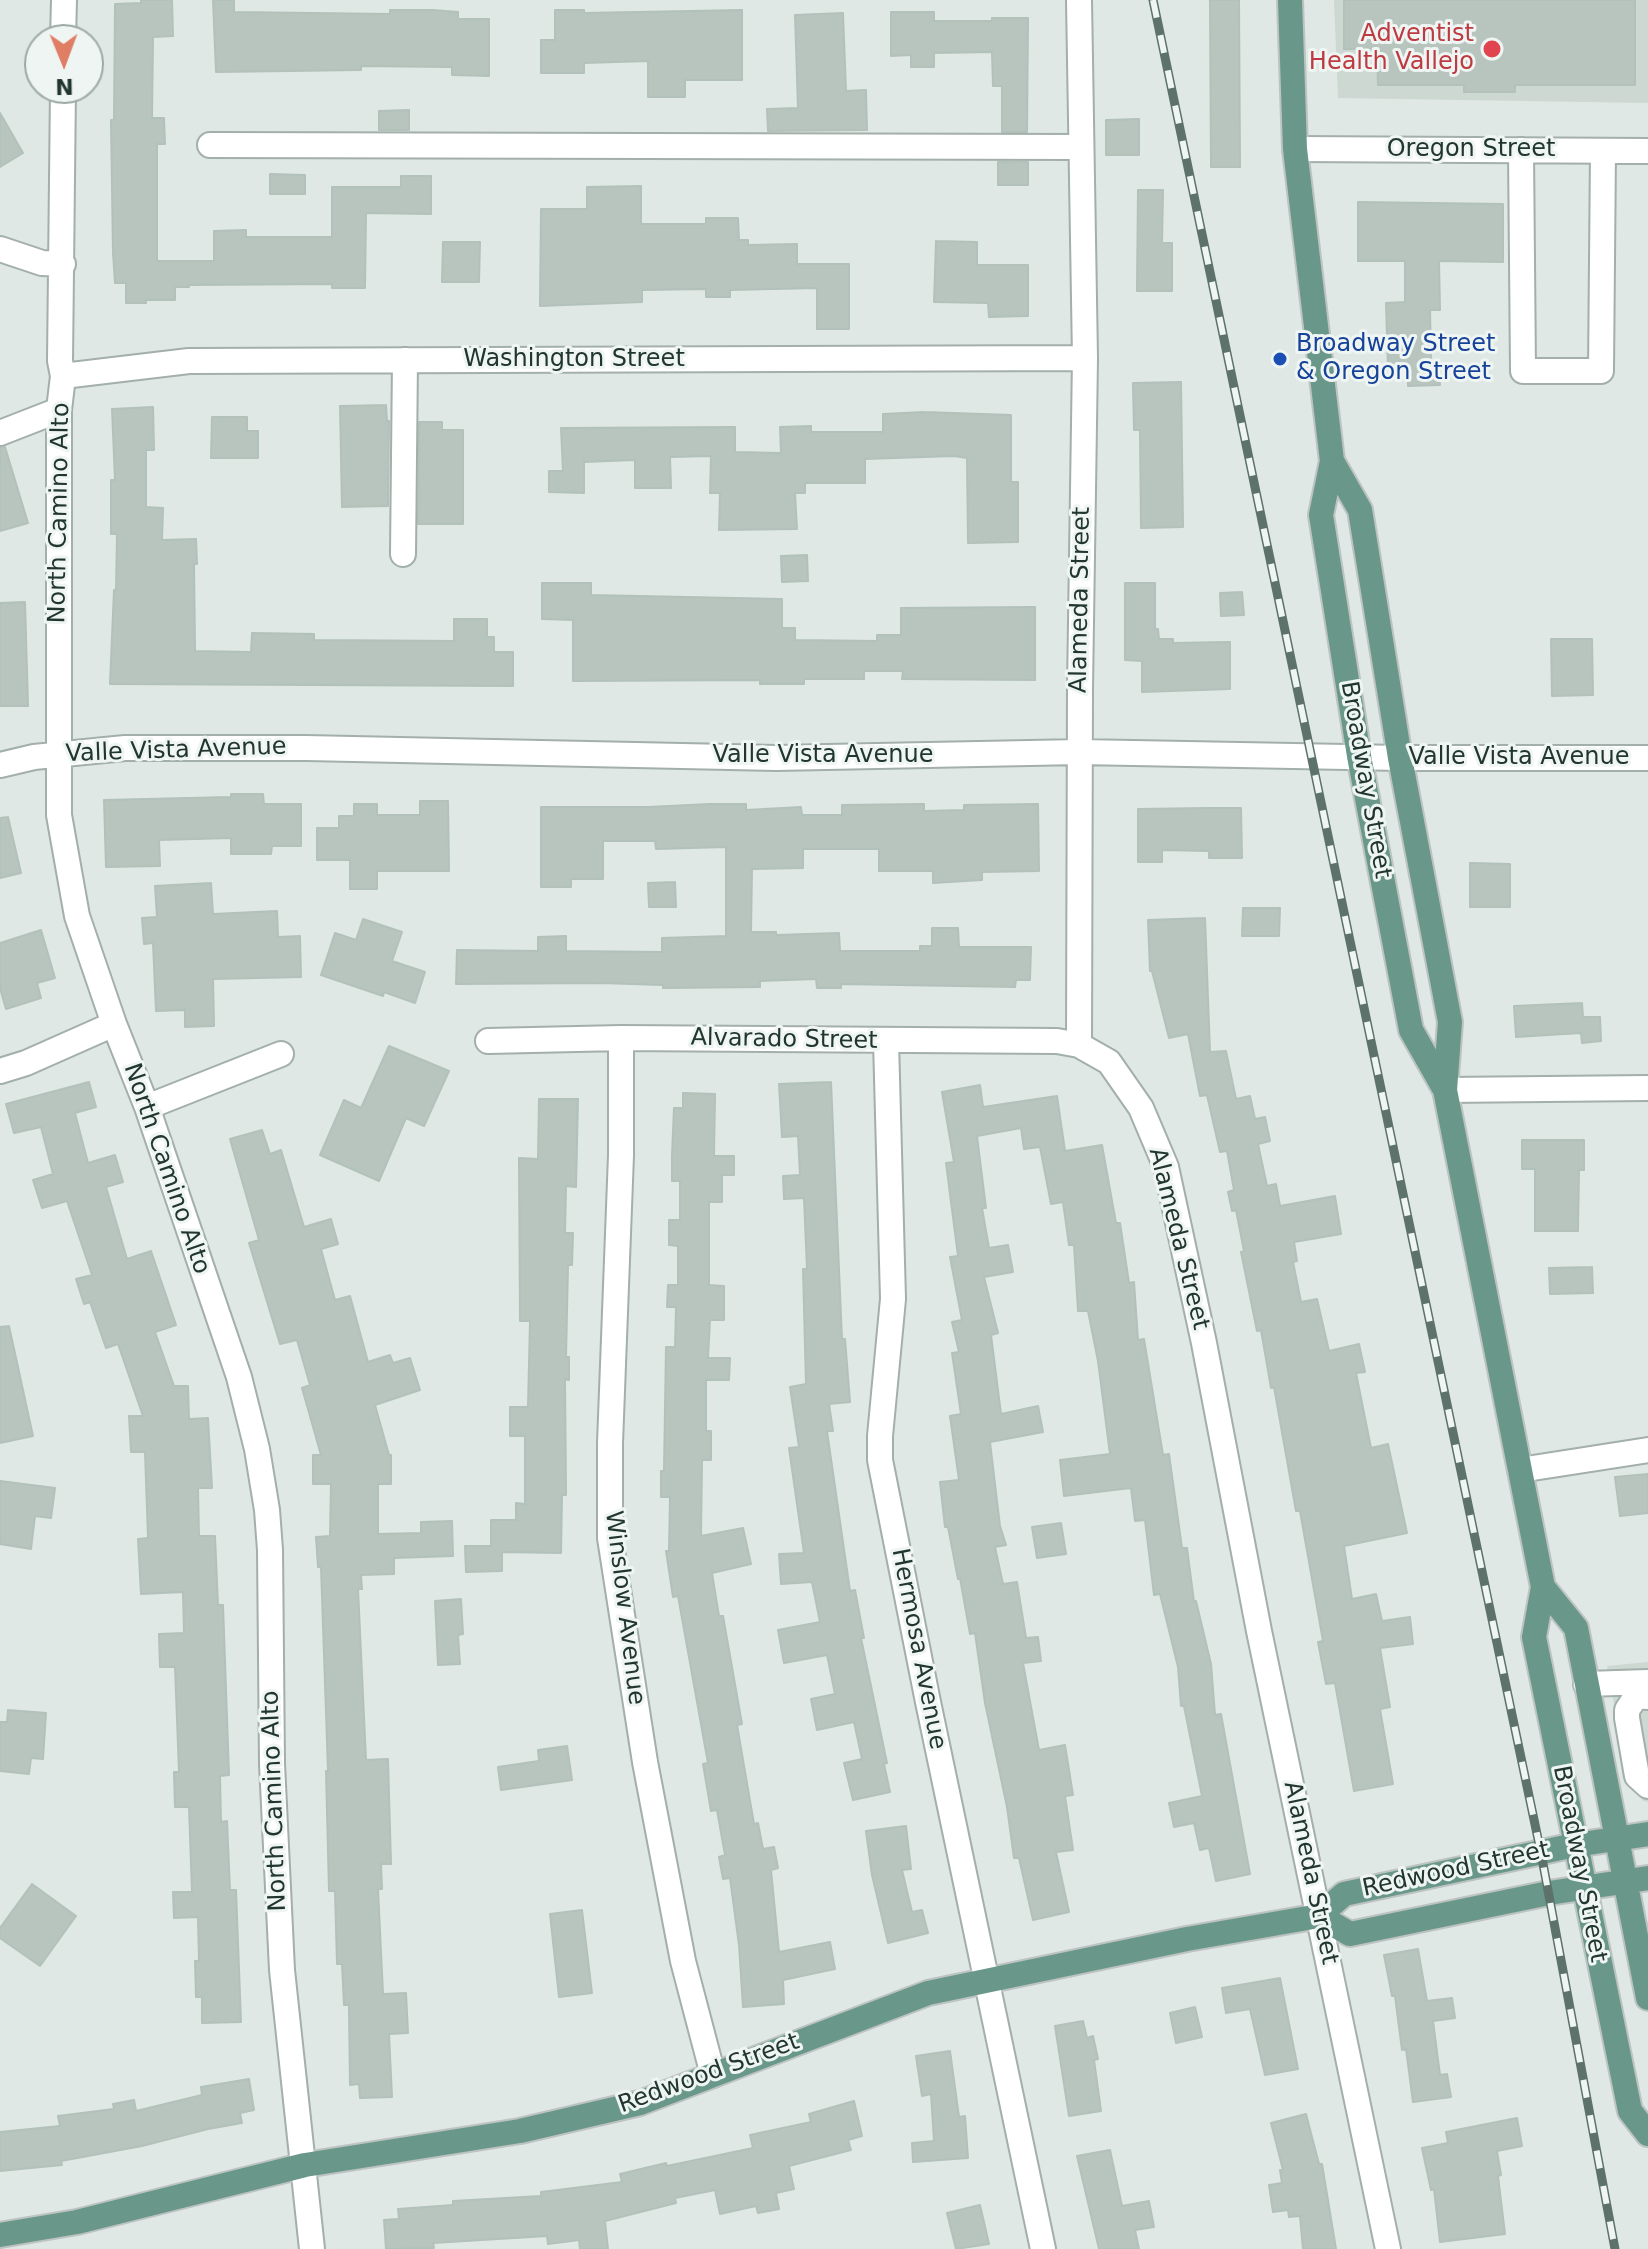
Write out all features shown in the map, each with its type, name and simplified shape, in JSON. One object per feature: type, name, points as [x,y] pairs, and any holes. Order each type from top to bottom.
[{"type":"main road","name":"Broadway Street","points":[[1290,0],[1295,149],[1332,461],[1321,515],[1359,756],[1411,1030],[1445,1090]]},
{"type":"main road","name":"Broadway Street","points":[[1332,461],[1360,510],[1400,758],[1450,1022],[1445,1090],[1543,1587],[1534,1637],[1630,2111],[1648,2134]]},
{"type":"main road","name":"Broadway Street","points":[[1543,1587],[1576,1628],[1617,1838],[1637,1880],[1648,1998]]},
{"type":"main road","name":"Redwood Street","points":[[0,2235],[77,2222],[305,2165],[520,2131],[640,2103],[928,1993],[1187,1939],[1319,1916],[1344,1894],[1575,1845],[1648,1834]]},
{"type":"main road","name":"Redwood Street","points":[[1319,1916],[1350,1934],[1584,1887],[1637,1880]]},
{"type":"street","points":[[63,24],[64,0]]},
{"type":"street","name":"Alameda Street","points":[[1079,0],[1085,358],[1079,1045],[1109,1062],[1141,1108],[1166,1167],[1388,2249]]},
{"type":"street","name":"North Camino Alto","points":[[63,104],[59,815],[77,916],[114,1024],[147,1107],[239,1377],[257,1449],[267,1510],[272,1764],[282,1970],[312,2249]]},
{"type":"street","points":[[210,145],[1080,147]]},
{"type":"street","name":"Oregon Street","points":[[1295,149],[1648,151]]},
{"type":"street","points":[[1521,150],[1523,371],[1601,371],[1603,151]]},
{"type":"street","points":[[0,249],[42,263],[63,264]]},
{"type":"street","name":"Washington Street","points":[[63,376],[189,361],[1085,358]]},
{"type":"street","points":[[403,554],[405,360]]},
{"type":"street","points":[[0,433],[59,410]]},
{"type":"street","name":"Valle Vista Avenue","points":[[0,765],[59,754],[125,748],[321,748],[776,758],[1080,752],[1400,758],[1648,758]]},
{"type":"street","points":[[0,1071],[26,1063],[114,1024]]},
{"type":"street","name":"Alvarado Street","points":[[488,1041],[621,1038],[1057,1041],[1079,1045]]},
{"type":"street","name":"Winslow Avenue","points":[[621,1038],[621,1155],[610,1443],[610,1538],[645,1762],[680,1946],[713,2075]]},
{"type":"street","name":"Hermosa Avenue","points":[[886,1041],[893,1299],[880,1460],[1043,2249]]},
{"type":"street","points":[[147,1107],[281,1054]]},
{"type":"street","points":[[1445,1090],[1648,1088]]},
{"type":"street","points":[[1520,1470],[1648,1450]]},
{"type":"street","points":[[1586,1684],[1648,1682]]},
{"type":"street","points":[[1648,1697],[1640,1696],[1627,1710],[1637,1776],[1648,1786]]},
{"type":"shaded area","name":"Adventist Health Vallejo","points":[[1334,0],[1648,0],[1648,103],[1338,98]]},
{"type":"shaded area","points":[[1648,1662],[1648,1802],[1643,1801],[1629,1782],[1607,1666]]},
{"type":"building","points":[[141,0],[172,0],[173,36],[153,37],[152,118],[164,118],[165,144],[157,144],[157,261],[214,261],[214,231],[246,230],[246,237],[332,237],[332,187],[401,187],[401,176],[431,176],[431,214],[366,213],[365,288],[332,288],[332,284],[189,285],[175,287],[175,300],[126,303],[126,283],[115,283],[113,253],[111,120],[114,120],[115,4],[141,3]]},
{"type":"building","points":[[213,0],[234,0],[234,12],[390,14],[390,10],[433,10],[458,12],[458,19],[489,19],[489,76],[452,75],[452,67],[361,66],[361,70],[216,72]]},
{"type":"building","points":[[1210,0],[1239,0],[1240,167],[1211,167]]},
{"type":"building","name":"Adventist Health Vallejo","points":[[1344,0],[1635,0],[1635,85],[1515,85],[1515,92],[1464,92],[1464,85],[1378,85],[1377,49],[1344,49]]},
{"type":"building","points":[[555,10],[584,10],[584,13],[742,10],[742,80],[685,80],[685,97],[648,97],[648,61],[584,63],[584,73],[541,73],[541,40],[555,40]]},
{"type":"building","points":[[891,12],[934,12],[934,21],[1028,18],[1027,132],[1002,132],[1002,86],[993,86],[992,52],[934,53],[934,67],[911,67],[911,55],[891,56]]},
{"type":"building","points":[[843,13],[846,91],[866,90],[867,130],[768,131],[767,109],[798,108],[795,15]]},
{"type":"building","points":[[409,110],[409,130],[379,130],[379,111]]},
{"type":"building","points":[[0,113],[23,153],[0,167]]},
{"type":"building","points":[[1139,119],[1139,155],[1106,155],[1106,120]]},
{"type":"building","points":[[998,162],[1028,162],[1028,185],[998,185]]},
{"type":"building","points":[[270,174],[305,175],[305,194],[270,194]]},
{"type":"building","points":[[641,186],[641,224],[706,224],[706,218],[738,218],[739,240],[748,240],[748,245],[797,244],[797,264],[849,264],[849,329],[817,329],[817,288],[730,290],[730,297],[706,297],[706,289],[642,290],[642,302],[540,306],[541,209],[587,209],[587,187]]},
{"type":"building","points":[[1138,190],[1163,190],[1162,243],[1172,243],[1172,291],[1137,291]]},
{"type":"building","points":[[1358,202],[1503,204],[1503,262],[1439,261],[1440,310],[1430,310],[1431,362],[1439,362],[1440,385],[1408,386],[1408,368],[1388,368],[1386,303],[1405,302],[1405,261],[1358,261]]},
{"type":"building","points":[[936,241],[977,242],[977,265],[1028,265],[1028,316],[989,317],[988,303],[934,302]]},
{"type":"building","points":[[443,242],[480,242],[479,282],[442,282]]},
{"type":"building","points":[[1181,382],[1183,527],[1141,528],[1140,430],[1134,430],[1133,383]]},
{"type":"building","points":[[386,405],[389,421],[388,506],[342,507],[340,406]]},
{"type":"building","points":[[153,407],[154,450],[146,450],[146,507],[163,508],[162,540],[196,539],[195,651],[251,652],[252,633],[314,634],[314,640],[454,641],[454,619],[487,619],[487,637],[494,637],[494,652],[513,652],[513,686],[110,684],[117,534],[111,534],[111,480],[115,480],[112,409]]},
{"type":"building","points":[[883,414],[1011,415],[1011,482],[1018,482],[1018,542],[968,543],[967,458],[954,456],[865,459],[865,483],[805,483],[805,493],[795,493],[797,529],[719,530],[720,493],[710,493],[711,456],[670,457],[671,488],[635,488],[635,460],[584,462],[584,493],[549,492],[549,471],[563,471],[561,428],[735,427],[735,452],[781,453],[780,427],[811,426],[811,432],[883,432]]},
{"type":"building","points":[[212,417],[247,417],[247,431],[258,431],[258,458],[211,458]]},
{"type":"building","points":[[419,422],[442,422],[442,430],[463,430],[463,524],[418,524]]},
{"type":"building","points":[[5,447],[28,523],[0,531],[0,448]]},
{"type":"building","points":[[807,555],[808,581],[782,582],[781,556]]},
{"type":"building","points":[[542,583],[591,583],[591,595],[782,599],[782,628],[795,628],[795,640],[877,641],[877,635],[901,635],[901,608],[1035,607],[1035,680],[902,679],[903,671],[864,671],[864,679],[804,679],[804,684],[760,684],[760,680],[573,681],[573,620],[542,619]]},
{"type":"building","points":[[1125,583],[1155,583],[1155,629],[1158,629],[1159,639],[1173,639],[1173,643],[1230,642],[1230,689],[1142,692],[1142,661],[1125,660]]},
{"type":"building","points":[[1242,592],[1244,615],[1221,616],[1220,593]]},
{"type":"building","points":[[25,602],[28,706],[0,706],[0,603]]},
{"type":"building","points":[[1551,639],[1592,639],[1593,695],[1552,696]]},
{"type":"building","points":[[231,794],[263,794],[264,804],[301,804],[301,846],[272,846],[271,854],[231,854],[231,838],[159,840],[160,866],[106,867],[104,800],[231,797]]},
{"type":"building","points":[[420,801],[448,801],[449,871],[377,871],[377,889],[350,889],[350,860],[317,860],[317,828],[339,828],[339,816],[354,816],[354,804],[377,804],[377,815],[420,815]]},
{"type":"building","points":[[746,804],[746,810],[801,807],[802,815],[842,815],[842,805],[924,804],[924,811],[964,810],[964,805],[1038,804],[1039,871],[982,872],[982,880],[933,883],[933,871],[879,871],[879,849],[803,849],[803,868],[752,869],[751,932],[776,932],[776,935],[839,933],[840,951],[920,951],[920,946],[932,946],[932,928],[958,928],[959,947],[1031,947],[1030,980],[1016,980],[1015,987],[841,984],[841,988],[817,988],[816,979],[760,981],[760,987],[663,988],[663,985],[600,983],[456,984],[457,950],[538,951],[538,937],[566,936],[566,951],[662,952],[662,938],[726,936],[726,847],[656,849],[655,841],[603,841],[603,879],[571,879],[571,887],[541,887],[541,807]]},
{"type":"building","points":[[1241,808],[1242,858],[1209,858],[1209,851],[1162,850],[1162,862],[1138,862],[1138,809]]},
{"type":"building","points":[[8,817],[21,873],[0,878],[0,818]]},
{"type":"building","points":[[1470,863],[1510,864],[1510,907],[1470,907]]},
{"type":"building","points":[[675,882],[676,907],[649,907],[648,883]]},
{"type":"building","points":[[211,883],[213,914],[277,911],[278,937],[300,936],[301,977],[213,979],[214,1026],[185,1027],[185,1010],[156,1011],[153,943],[144,944],[142,918],[157,917],[155,886]]},
{"type":"building","points":[[1243,908],[1280,908],[1279,936],[1242,936]]},
{"type":"building","points":[[1205,918],[1210,1052],[1226,1051],[1236,1099],[1250,1096],[1255,1119],[1265,1117],[1270,1141],[1258,1144],[1267,1186],[1276,1184],[1280,1206],[1335,1196],[1341,1234],[1294,1242],[1297,1261],[1293,1262],[1301,1302],[1317,1299],[1329,1351],[1359,1344],[1365,1372],[1356,1373],[1371,1448],[1388,1444],[1407,1533],[1344,1546],[1352,1599],[1376,1594],[1382,1621],[1410,1617],[1413,1644],[1380,1648],[1390,1707],[1380,1709],[1393,1784],[1354,1791],[1335,1683],[1326,1684],[1318,1642],[1323,1641],[1300,1511],[1296,1511],[1274,1387],[1271,1388],[1261,1330],[1257,1331],[1236,1210],[1232,1211],[1228,1192],[1234,1190],[1227,1151],[1220,1152],[1207,1095],[1200,1096],[1188,1034],[1169,1038],[1150,971],[1148,920]]},
{"type":"building","points":[[363,919],[402,932],[392,961],[425,972],[415,1003],[384,992],[383,996],[321,975],[335,933],[356,940]]},
{"type":"building","points":[[41,930],[55,978],[37,983],[41,998],[6,1009],[0,988],[0,943]]},
{"type":"building","points":[[1582,1003],[1583,1017],[1600,1017],[1601,1041],[1582,1043],[1581,1033],[1516,1037],[1514,1006]]},
{"type":"building","points":[[389,1046],[449,1071],[424,1126],[406,1118],[379,1181],[320,1155],[344,1100],[361,1108]]},
{"type":"building","points":[[89,1082],[96,1107],[75,1113],[88,1163],[115,1155],[123,1182],[106,1187],[127,1259],[151,1251],[176,1325],[155,1332],[174,1386],[188,1386],[189,1419],[208,1418],[212,1488],[198,1488],[199,1536],[215,1536],[218,1605],[223,1605],[229,1775],[220,1776],[221,1822],[227,1821],[230,1890],[236,1890],[241,2022],[202,2023],[202,1997],[196,1997],[198,1917],[174,1918],[173,1892],[192,1892],[189,1807],[175,1807],[174,1772],[179,1772],[175,1667],[160,1667],[159,1634],[184,1633],[183,1592],[141,1594],[138,1539],[148,1538],[145,1452],[131,1452],[129,1416],[143,1416],[118,1344],[106,1348],[90,1302],[84,1304],[76,1279],[92,1275],[67,1201],[42,1208],[33,1180],[53,1174],[41,1127],[14,1133],[6,1104]]},
{"type":"building","points":[[831,1082],[842,1339],[845,1339],[850,1402],[829,1404],[833,1431],[827,1431],[850,1591],[855,1590],[890,1792],[853,1800],[844,1763],[862,1759],[854,1722],[817,1730],[811,1699],[835,1694],[827,1655],[784,1663],[778,1630],[820,1622],[812,1582],[781,1584],[779,1554],[804,1553],[789,1448],[799,1447],[790,1387],[806,1384],[803,1269],[807,1269],[804,1198],[784,1199],[783,1176],[800,1175],[798,1136],[782,1137],[779,1084]]},
{"type":"building","points":[[980,1085],[983,1107],[1057,1096],[1065,1151],[1102,1145],[1116,1223],[1120,1223],[1129,1283],[1134,1282],[1138,1340],[1144,1339],[1163,1455],[1169,1454],[1182,1548],[1187,1548],[1194,1602],[1211,1664],[1215,1715],[1221,1714],[1250,1874],[1216,1881],[1209,1848],[1200,1850],[1194,1823],[1174,1827],[1169,1803],[1202,1796],[1184,1706],[1181,1706],[1178,1667],[1160,1594],[1154,1595],[1145,1520],[1135,1521],[1131,1488],[1064,1496],[1060,1460],[1110,1454],[1098,1361],[1088,1311],[1078,1311],[1074,1245],[1069,1245],[1063,1202],[1051,1204],[1040,1147],[1024,1149],[1021,1128],[977,1136],[986,1208],[982,1208],[989,1248],[1008,1245],[1013,1272],[984,1277],[998,1333],[991,1335],[1001,1414],[1038,1406],[1043,1432],[990,1442],[1000,1526],[1006,1545],[995,1547],[1003,1584],[1017,1582],[1026,1638],[1038,1637],[1041,1661],[1023,1663],[1039,1750],[1065,1745],[1073,1795],[1065,1796],[1073,1850],[1056,1852],[1069,1912],[1033,1920],[1019,1858],[1014,1858],[975,1633],[970,1634],[960,1578],[948,1527],[945,1527],[940,1482],[959,1480],[950,1416],[961,1414],[952,1353],[959,1352],[952,1322],[962,1320],[950,1257],[958,1256],[946,1163],[954,1162],[942,1092]]},
{"type":"building","points":[[683,1093],[715,1094],[714,1156],[734,1156],[734,1175],[722,1175],[722,1202],[709,1202],[709,1285],[724,1286],[724,1320],[710,1320],[708,1358],[730,1358],[729,1380],[706,1380],[706,1431],[711,1431],[711,1460],[702,1460],[701,1536],[743,1528],[751,1564],[712,1573],[719,1616],[723,1616],[742,1724],[737,1725],[754,1824],[758,1823],[763,1849],[774,1847],[778,1868],[771,1870],[779,1952],[830,1942],[835,1969],[783,1980],[784,2004],[743,2007],[730,1878],[723,1879],[719,1857],[725,1855],[717,1810],[711,1811],[703,1764],[708,1763],[678,1596],[673,1597],[666,1551],[669,1551],[670,1497],[661,1497],[661,1471],[664,1471],[666,1347],[675,1347],[676,1307],[667,1307],[668,1285],[678,1285],[678,1246],[669,1245],[669,1220],[680,1220],[680,1181],[672,1181],[672,1156],[674,1108],[683,1108]]},
{"type":"building","points":[[539,1099],[578,1099],[576,1187],[566,1186],[565,1233],[573,1233],[572,1265],[568,1265],[566,1357],[569,1357],[569,1380],[565,1379],[566,1495],[562,1495],[561,1553],[502,1552],[502,1571],[466,1572],[465,1546],[491,1546],[491,1520],[516,1520],[516,1503],[525,1504],[525,1436],[510,1436],[510,1407],[528,1407],[530,1321],[520,1321],[519,1158],[538,1159]]},
{"type":"building","points":[[262,1130],[270,1154],[281,1150],[304,1227],[331,1219],[338,1244],[321,1249],[335,1300],[350,1296],[368,1362],[390,1355],[393,1363],[410,1358],[420,1390],[375,1405],[391,1455],[391,1484],[378,1484],[378,1534],[421,1533],[421,1522],[452,1521],[453,1556],[394,1558],[394,1574],[361,1575],[362,1589],[358,1589],[366,1760],[388,1759],[391,1864],[381,1864],[382,1889],[378,1889],[383,1994],[406,1993],[408,2033],[389,2034],[392,2097],[360,2098],[359,2084],[350,2085],[349,2005],[344,2005],[342,1964],[337,1964],[335,1891],[329,1891],[321,1567],[318,1567],[316,1537],[330,1536],[331,1484],[313,1484],[313,1455],[321,1455],[302,1388],[310,1385],[297,1340],[280,1344],[249,1243],[259,1240],[230,1139]]},
{"type":"building","points":[[1522,1140],[1584,1140],[1584,1170],[1579,1170],[1578,1231],[1535,1231],[1535,1169],[1522,1169]]},
{"type":"building","points":[[1592,1267],[1593,1293],[1550,1294],[1549,1268]]},
{"type":"building","points":[[9,1326],[33,1436],[0,1443],[0,1327]]},
{"type":"building","points":[[1648,1474],[1648,1513],[1620,1516],[1615,1477]]},
{"type":"building","points":[[0,1481],[55,1488],[51,1518],[35,1516],[31,1549],[0,1544]]},
{"type":"building","points":[[1061,1523],[1066,1554],[1037,1558],[1032,1527]]},
{"type":"building","points":[[461,1599],[463,1634],[458,1635],[460,1664],[438,1665],[435,1601]]},
{"type":"building","points":[[8,1710],[46,1713],[43,1759],[31,1758],[29,1774],[0,1771],[0,1722],[7,1722]]},
{"type":"building","points":[[567,1746],[572,1780],[501,1790],[498,1767],[539,1761],[538,1750]]},
{"type":"building","points":[[906,1826],[911,1869],[902,1870],[912,1912],[922,1910],[928,1933],[888,1943],[872,1875],[866,1831]]},
{"type":"building","points":[[32,1884],[76,1916],[40,1966],[0,1938],[0,1928]]},
{"type":"building","points":[[582,1910],[592,1993],[559,1997],[550,1914]]},
{"type":"building","points":[[1418,1949],[1427,2001],[1452,1998],[1455,2018],[1433,2021],[1440,2075],[1447,2074],[1451,2097],[1413,2102],[1406,2049],[1402,2050],[1395,1996],[1392,1996],[1384,1955]]},
{"type":"building","points":[[1280,1978],[1298,2069],[1265,2075],[1250,2009],[1226,2013],[1222,1988]]},
{"type":"building","points":[[1195,2007],[1202,2037],[1176,2043],[1170,2013]]},
{"type":"building","points":[[1083,2021],[1087,2038],[1093,2036],[1098,2059],[1094,2060],[1101,2111],[1069,2116],[1055,2026]]},
{"type":"building","points":[[950,2051],[959,2117],[965,2116],[968,2158],[913,2162],[912,2143],[934,2141],[931,2094],[922,2096],[916,2056]]},
{"type":"building","points":[[249,2079],[254,2110],[240,2113],[242,2123],[61,2161],[62,2165],[0,2171],[0,2132],[60,2126],[58,2116],[114,2109],[113,2104],[134,2100],[136,2111],[202,2095],[201,2087]]},
{"type":"building","points":[[854,2101],[862,2136],[848,2140],[851,2150],[789,2166],[794,2189],[776,2193],[779,2209],[758,2213],[756,2206],[720,2214],[715,2190],[675,2198],[676,2203],[605,2221],[608,2249],[580,2249],[579,2240],[548,2244],[547,2236],[433,2243],[434,2248],[386,2249],[384,2220],[399,2219],[398,2209],[453,2205],[453,2201],[541,2196],[541,2192],[622,2182],[620,2174],[753,2148],[750,2135],[811,2122],[809,2114]]},
{"type":"building","points":[[1306,2114],[1319,2164],[1322,2164],[1336,2249],[1303,2249],[1300,2216],[1289,2217],[1288,2210],[1273,2212],[1269,2185],[1282,2183],[1280,2170],[1283,2170],[1271,2123]]},
{"type":"building","points":[[1517,2118],[1522,2146],[1497,2151],[1505,2234],[1440,2242],[1434,2189],[1431,2190],[1422,2148],[1448,2143],[1446,2132]]},
{"type":"building","points":[[1110,2150],[1122,2206],[1149,2201],[1154,2227],[1135,2230],[1139,2249],[1099,2249],[1077,2156]]},
{"type":"building","points":[[980,2205],[989,2244],[956,2249],[947,2213]]},
{"type":"railway","points":[[1153,0],[1541,1853],[1615,2249]]},
{"type":"place","name":"Adventist Health Vallejo","points":[[1492,49]]},
{"type":"place","name":"Broadway Street & Oregon Street","points":[[1280,359]]}]
